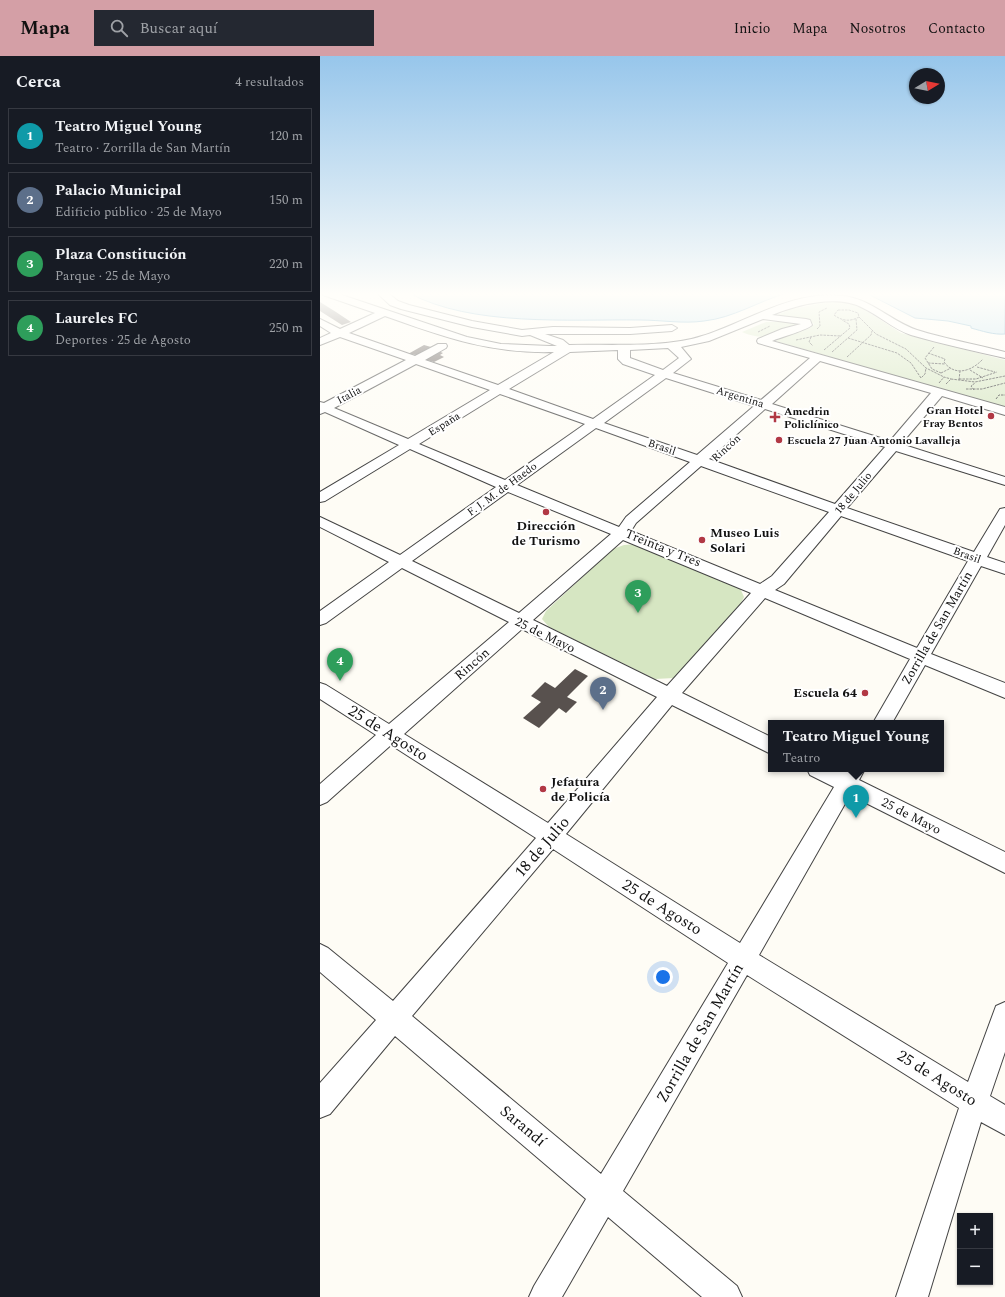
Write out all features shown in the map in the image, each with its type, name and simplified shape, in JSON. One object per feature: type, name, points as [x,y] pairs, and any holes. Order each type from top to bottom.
[{"type":"street","name":"Brasil","points":[[389,351],[1005,569]]},
{"type":"street","name":"Italia","points":[[321,408],[432,351]]},
{"type":"street","name":"España","points":[[320,498],[564,351]]},
{"type":"street","name":"Argentina","points":[[624,351],[624,359],[627,362],[890,443],[1005,481]]},
{"type":"street","points":[[678,351],[685,359]]},
{"type":"street","name":"F. J. M. de Haedo","points":[[320,619],[696,351]]},
{"type":"street","points":[[807,351],[825,355],[935,391],[1005,411]]},
{"type":"street","points":[[989,351],[1005,355]]},
{"type":"street","name":"Rincón","points":[[320,796],[623,532],[639,524],[705,462],[825,355]]},
{"type":"street","name":"18 de Julio","points":[[320,1104],[551,836],[669,696],[763,590],[778,580],[834,508],[935,391]]},
{"type":"street","name":"Treinta y Tres","points":[[321,408],[1005,691]]},
{"type":"street","name":"Zorrilla de San Martín","points":[[884,720],[976,559],[1005,512]]},
{"type":"street","name":"25 de Mayo","points":[[320,521],[520,623],[768,745]]},
{"type":"street","name":"25 de Agosto","points":[[320,690],[744,959],[1005,1121]]},
{"type":"street","name":"25 de Mayo","points":[[831,772],[850,776],[1005,863]]},
{"type":"street","name":"Zorrilla de San Martín","points":[[545,1297],[850,776]]},
{"type":"street","name":"Sarandí","points":[[320,956],[726,1297]]},
{"type":"street","points":[[912,1297],[974,1102],[1005,1015]]},
{"type":"path","points":[[825,355],[828,351]]},
{"type":"path","points":[[825,355],[831,351]]},
{"type":"path","points":[[847,358],[854,351]]},
{"type":"path","points":[[891,351],[912,362],[913,367],[921,378],[925,374],[926,368]]},
{"type":"path","points":[[908,351],[926,368],[938,375],[951,379],[976,382],[1005,376]]},
{"type":"path","points":[[941,373],[932,369],[925,358],[928,353],[945,359],[945,364]]},
{"type":"path","points":[[927,363],[945,364],[960,371],[970,370],[977,367],[984,358]]},
{"type":"path","points":[[959,380],[982,378],[996,372],[977,367]]},
{"type":"path","points":[[938,375],[951,368]]},
{"type":"path","points":[[970,370],[986,380]]},
{"type":"path","points":[[959,380],[960,371]]},
{"type":"path","points":[[944,377],[938,383],[945,385],[951,379]]},
{"type":"path","points":[[974,390],[971,386],[976,382]]},
{"type":"path","points":[[982,389],[1005,383]]},
{"type":"path","points":[[996,399],[999,395],[1005,395]]},
{"type":"green space","points":[[810,351],[970,351],[1005,360],[1005,408]]},
{"type":"green space","points":[[637,544],[740,588],[744,597],[740,605],[683,671],[674,678],[655,679],[549,627],[542,619],[546,611],[613,549],[624,545]]},
{"type":"building","points":[[413,351],[424,351],[417,355],[408,354]]},
{"type":"building","points":[[438,351],[443,353],[440,355],[444,357],[434,362],[427,360],[426,358]]},
{"type":"building","points":[[575,669],[588,676],[567,697],[577,702],[566,713],[559,708],[539,728],[523,718],[541,702],[531,696],[545,682],[555,688]]},
{"type":"place","name":"Gran Hotel Fray Bentos","points":[[991,416]]},
{"type":"place","name":"Amedrin Policlínico","points":[[775,417]]},
{"type":"place","name":"Escuela 27 Juan Antonio Lavalleja","points":[[779,440]]},
{"type":"place","name":"Dirección de Turismo","points":[[546,512]]},
{"type":"place","name":"Museo Luis Solari","points":[[702,540]]},
{"type":"place","name":"Plaza Constitución","points":[[638,613]]},
{"type":"place","name":"Laureles FC","points":[[340,681]]},
{"type":"place","name":"Escuela 64","points":[[865,693]]},
{"type":"place","name":"Palacio Municipal","points":[[603,710]]},
{"type":"place","name":"Jefatura de Policía","points":[[543,789]]},
{"type":"place","name":"Teatro Miguel Young","points":[[856,818]]}]
